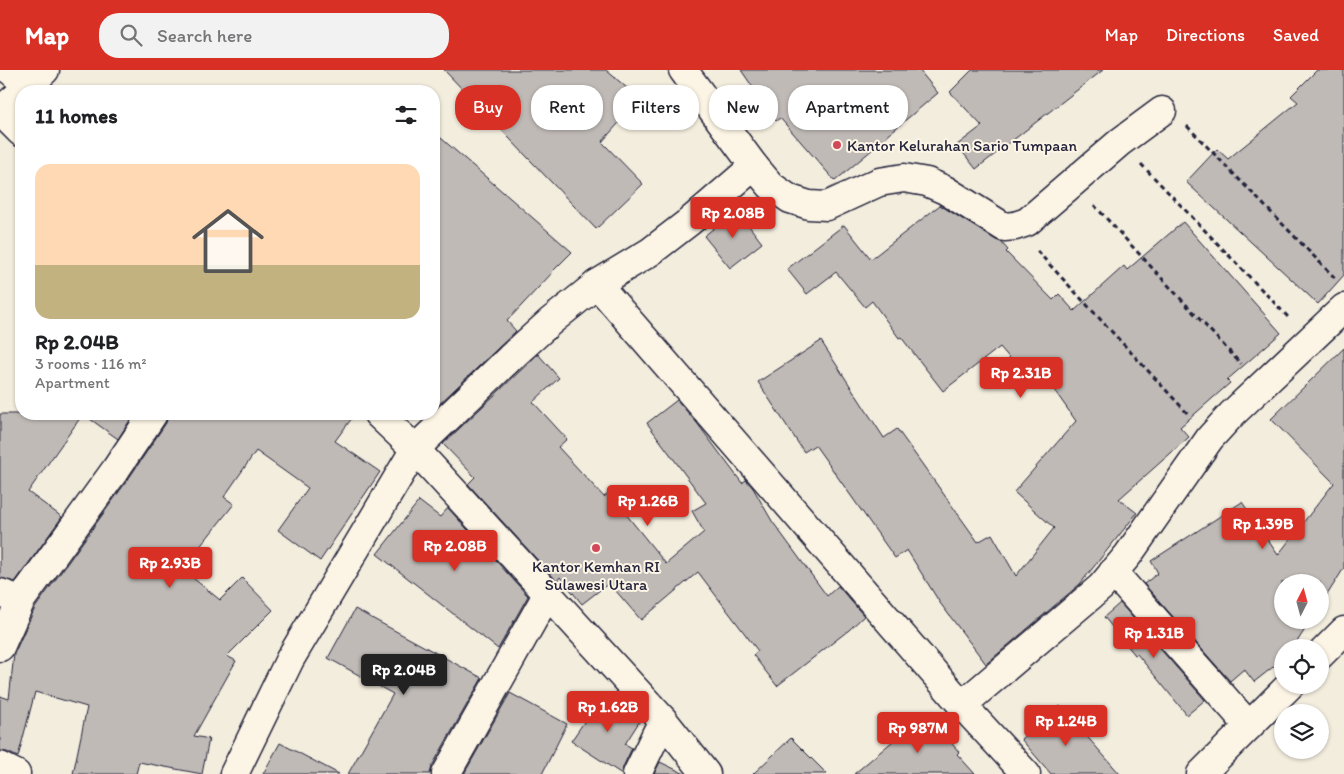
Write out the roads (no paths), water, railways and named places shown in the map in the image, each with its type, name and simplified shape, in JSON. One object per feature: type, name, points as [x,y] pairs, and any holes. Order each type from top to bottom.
[{"type":"street","points":[[682,70],[754,166],[771,186],[790,199],[809,205],[827,206],[879,182],[904,178],[927,182],[945,190],[1004,227],[1027,222],[1120,142],[1172,116]]},
{"type":"street","points":[[15,94],[0,111],[15,126]]},
{"type":"street","points":[[234,774],[290,659],[415,449],[551,321],[597,284],[650,252],[689,222],[754,166]]},
{"type":"street","points":[[597,284],[962,705],[1026,774]]},
{"type":"street","points":[[962,705],[1101,586],[1128,555],[1210,438],[1232,414],[1344,308]]},
{"type":"street","points":[[0,647],[10,596],[116,469],[149,420]]},
{"type":"street","points":[[384,420],[415,449],[548,593],[663,720],[706,774]]},
{"type":"street","points":[[1113,572],[1249,726]]},
{"type":"street","points":[[446,774],[548,593]]},
{"type":"street","points":[[1329,646],[1344,631]]},
{"type":"street","points":[[1201,774],[1281,694]]},
{"type":"street","points":[[637,774],[663,720]]},
{"type":"street","points":[[0,766],[16,774]]},
{"type":"place","name":"Kantor Kelurahan Sario Tumpaan","points":[[837,145]]},
{"type":"place","name":"Kantor Kemhan RI Sulawesi Utara","points":[[596,548]]}]
